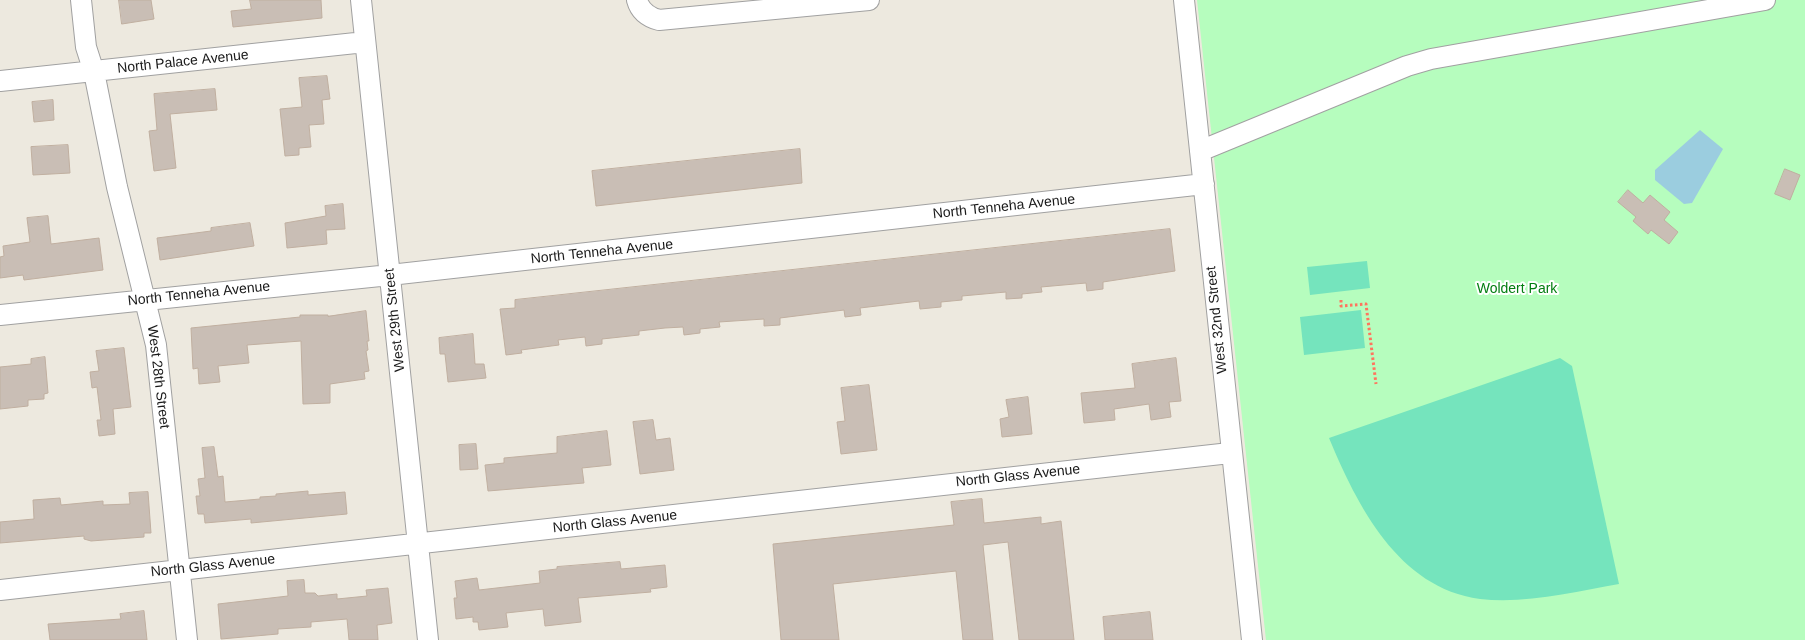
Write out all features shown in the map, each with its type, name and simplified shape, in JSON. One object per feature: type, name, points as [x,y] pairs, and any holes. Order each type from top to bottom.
[{"type":"street","name":"West 28th Street","points":[[82,0],[86,47],[94,72],[117,187],[156,345],[187,640]]},
{"type":"street","name":"West 29th Street","points":[[361,0],[428,640]]},
{"type":"street","points":[[636,0],[639,7],[649,17],[659,20],[869,0]]},
{"type":"street","name":"West 32nd Street","points":[[1184,0],[1230,453],[1252,640]]},
{"type":"street","points":[[1200,151],[1407,66],[1431,59],[1765,0]]},
{"type":"street","name":"North Palace Avenue","points":[[0,81],[366,42]]},
{"type":"street","name":"North Tenneha Avenue","points":[[0,315],[390,275],[1204,184]]},
{"type":"street","name":"North Glass Avenue","points":[[0,590],[1230,453]]},
{"type":"path","points":[[1341,300],[1342,306],[1366,304],[1376,384]]},
{"type":"green space","name":"Woldert Park","points":[[1197,0],[1805,0],[1805,640],[1266,640]]},
{"type":"green space","points":[[1367,261],[1370,288],[1310,295],[1307,267]]},
{"type":"green space","points":[[1361,310],[1365,348],[1304,355],[1300,317]]},
{"type":"green space","points":[[1560,358],[1572,366],[1619,584],[1533,599],[1497,600],[1480,599],[1451,592],[1426,579],[1404,561],[1384,540],[1353,490],[1329,438]]},
{"type":"water","points":[[1700,130],[1723,149],[1692,203],[1684,204],[1655,180],[1655,170]]},
{"type":"building","points":[[119,0],[151,0],[154,19],[122,24]]},
{"type":"building","points":[[250,0],[321,0],[322,18],[233,27],[231,11],[251,9]]},
{"type":"building","points":[[327,76],[330,99],[322,100],[324,124],[309,125],[311,147],[299,148],[299,155],[285,156],[280,109],[302,107],[299,78]]},
{"type":"building","points":[[215,89],[217,110],[170,114],[176,168],[154,171],[149,131],[157,130],[154,94]]},
{"type":"building","points":[[53,100],[54,120],[34,122],[32,102]]},
{"type":"building","points":[[68,145],[70,173],[33,175],[31,147]]},
{"type":"building","points":[[800,149],[802,183],[596,206],[592,171]]},
{"type":"building","points":[[1785,169],[1800,175],[1790,200],[1775,194]]},
{"type":"building","points":[[1628,190],[1643,203],[1650,195],[1670,212],[1664,220],[1678,232],[1669,244],[1651,230],[1648,234],[1633,221],[1636,217],[1618,202]]},
{"type":"building","points":[[343,204],[345,229],[326,230],[327,244],[287,248],[285,223],[326,216],[325,206]]},
{"type":"building","points":[[48,216],[51,244],[99,238],[103,270],[24,280],[23,275],[0,278],[0,257],[4,256],[3,246],[30,242],[27,218]]},
{"type":"building","points":[[250,223],[254,246],[160,260],[157,238],[211,231],[211,228]]},
{"type":"building","points":[[1170,229],[1175,271],[1103,282],[1103,289],[1087,291],[1086,283],[1041,287],[1042,292],[1022,294],[1022,298],[1006,299],[1006,292],[962,296],[962,300],[941,302],[941,307],[920,309],[919,301],[860,308],[861,315],[845,317],[844,310],[780,318],[780,325],[764,326],[764,319],[719,322],[720,327],[700,329],[700,333],[684,335],[683,327],[665,328],[639,331],[639,335],[602,339],[602,344],[586,346],[585,337],[558,340],[559,345],[521,350],[522,353],[506,355],[500,309],[515,308],[515,300]]},
{"type":"building","points":[[366,311],[369,341],[367,341],[368,350],[366,351],[369,371],[364,372],[365,379],[330,384],[330,403],[303,404],[301,341],[247,345],[249,363],[218,366],[220,382],[199,384],[198,368],[193,369],[191,328],[300,317],[300,315],[328,316]]},
{"type":"building","points":[[473,334],[475,364],[484,364],[486,378],[448,382],[445,354],[440,354],[439,338]]},
{"type":"building","points":[[124,348],[131,407],[113,409],[115,434],[99,436],[97,420],[101,420],[97,387],[92,388],[90,372],[99,371],[96,351]]},
{"type":"building","points":[[45,357],[48,393],[44,394],[44,399],[28,400],[28,406],[0,409],[0,367],[31,364],[31,359]]},
{"type":"building","points":[[1176,358],[1181,401],[1169,402],[1171,417],[1151,420],[1149,404],[1114,409],[1115,420],[1084,423],[1081,393],[1135,388],[1132,364]]},
{"type":"building","points":[[869,385],[877,450],[841,454],[837,422],[845,421],[841,388]]},
{"type":"building","points":[[1028,397],[1032,434],[1002,437],[1000,419],[1009,417],[1006,400]]},
{"type":"building","points":[[653,420],[656,440],[670,438],[674,470],[640,474],[633,422]]},
{"type":"building","points":[[607,431],[611,465],[582,468],[584,483],[488,491],[485,465],[504,463],[504,458],[557,453],[557,437]]},
{"type":"building","points":[[476,444],[478,469],[460,470],[459,445]]},
{"type":"building","points":[[214,447],[218,477],[223,476],[225,502],[260,499],[260,497],[276,496],[276,494],[308,491],[308,495],[345,492],[347,514],[251,523],[251,519],[205,523],[204,514],[198,514],[196,496],[200,496],[198,479],[205,478],[202,448]]},
{"type":"building","points":[[148,492],[151,533],[144,533],[144,537],[91,541],[84,539],[84,536],[0,543],[0,522],[34,519],[33,500],[60,498],[61,505],[103,501],[103,505],[130,504],[129,493]]},
{"type":"building","points":[[982,499],[984,523],[1041,517],[1041,524],[1061,521],[1074,640],[1019,640],[1008,542],[983,545],[993,640],[963,640],[956,571],[833,584],[839,640],[781,640],[773,544],[954,525],[951,502]]},
{"type":"building","points":[[620,562],[621,569],[665,565],[667,587],[650,589],[651,592],[578,598],[581,622],[545,626],[543,609],[506,613],[508,627],[479,630],[478,622],[473,622],[473,617],[456,619],[454,598],[457,598],[455,581],[477,578],[479,590],[540,583],[539,571],[557,569],[557,567]]},
{"type":"building","points":[[304,580],[305,593],[315,593],[318,596],[337,594],[337,599],[367,596],[366,590],[388,588],[392,623],[377,625],[378,640],[349,640],[347,619],[311,622],[311,627],[278,629],[278,634],[221,639],[218,604],[288,596],[287,581]]},
{"type":"building","points":[[144,611],[147,640],[50,640],[48,624],[121,619],[120,614]]},
{"type":"building","points":[[1150,612],[1153,640],[1105,640],[1103,617]]}]
